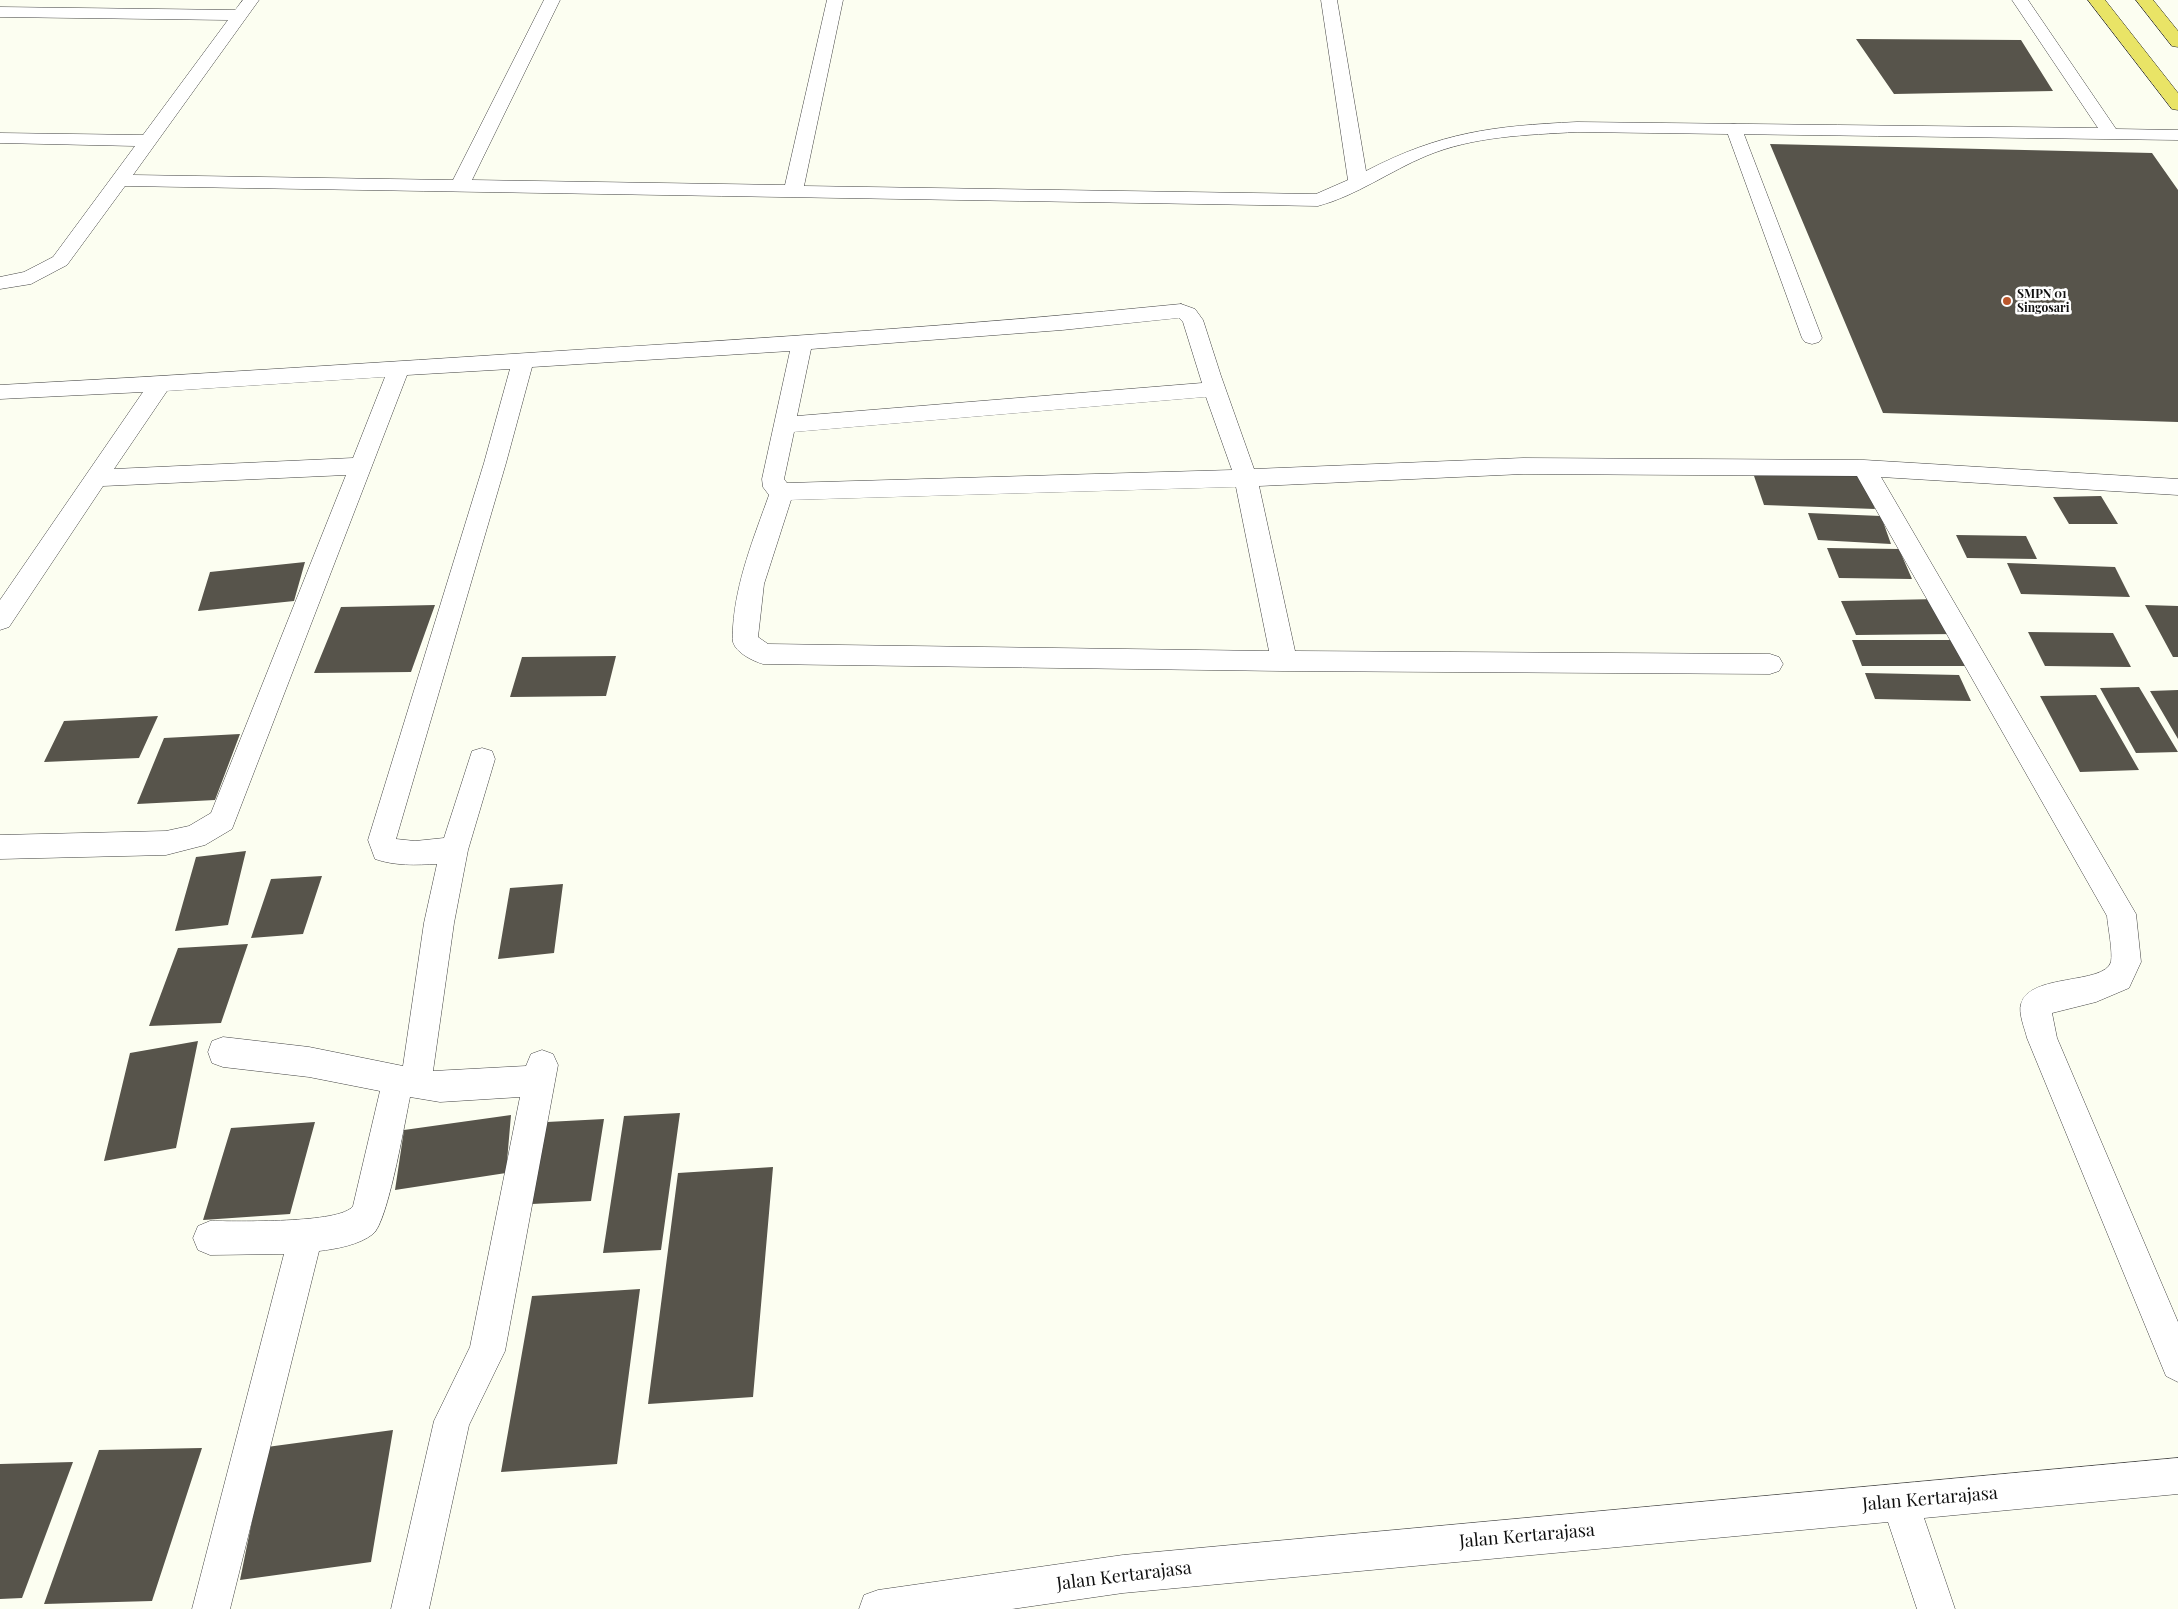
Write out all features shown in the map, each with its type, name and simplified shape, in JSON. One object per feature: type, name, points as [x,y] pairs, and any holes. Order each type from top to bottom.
[{"type":"highway","points":[[2096,0],[2178,105]]},
{"type":"highway","points":[[2144,0],[2178,42]]},
{"type":"street","points":[[0,283],[24,280],[42,273],[60,261],[252,0]]},
{"type":"street","points":[[460,185],[552,0]]},
{"type":"street","points":[[793,191],[835,0]]},
{"type":"street","points":[[1329,0],[1358,182]]},
{"type":"street","points":[[2020,0],[2111,134]]},
{"type":"street","points":[[0,12],[240,15]]},
{"type":"street","points":[[120,180],[1318,200],[1338,193],[1423,150],[1471,135],[1495,131],[1577,127],[2178,135]]},
{"type":"street","points":[[0,138],[149,140]]},
{"type":"street","points":[[0,392],[160,384],[802,344],[1062,323],[1181,311],[1188,314],[1193,320],[1214,389],[1246,478],[1282,644],[1282,661]]},
{"type":"street","points":[[802,344],[773,479],[774,487],[782,492],[1246,478],[1523,466],[1864,468],[2178,486]]},
{"type":"street","points":[[454,850],[399,852],[385,850],[382,840],[495,463],[523,361]]},
{"type":"street","points":[[0,847],[180,841],[208,832],[222,821],[362,466],[398,369]]},
{"type":"street","points":[[0,620],[160,384]]},
{"type":"street","points":[[785,425],[1214,389]]},
{"type":"street","points":[[95,478],[362,466]]},
{"type":"street","points":[[1864,468],[2121,914],[2126,962],[2118,978],[2096,988],[2051,996],[2035,1006],[2042,1038],[2178,1364]]},
{"type":"street","points":[[782,492],[759,556],[745,625],[745,641],[763,654],[827,653],[1282,661],[1770,664]]},
{"type":"street","points":[[210,1238],[306,1235],[347,1229],[363,1221],[369,1209],[407,1082],[454,850],[482,759]]},
{"type":"street","points":[[223,1052],[309,1062],[440,1087],[540,1073],[487,1351],[452,1421],[410,1609]]},
{"type":"street","points":[[211,1609],[306,1235]]},
{"type":"street","name":"Jalan Kertarajasa","points":[[878,1609],[1123,1574],[2178,1476]]},
{"type":"street","points":[[1900,1501],[1936,1609]]},
{"type":"lane","points":[[1734,129],[1812,338]]},
{"type":"building","points":[[1856,39],[2021,40],[2053,91],[1894,94]]},
{"type":"building","name":"SMPN 01 Singosari","points":[[1770,144],[2152,153],[2178,190],[2178,422],[1883,413]]},
{"type":"building","points":[[1753,473],[1862,476],[1875,509],[1764,505]]},
{"type":"building","points":[[2101,496],[2118,524],[2069,524],[2053,497]]},
{"type":"building","points":[[1808,513],[1881,516],[1891,544],[1818,540]]},
{"type":"building","points":[[1956,535],[2026,536],[2037,559],[1967,558]]},
{"type":"building","points":[[1827,548],[1899,549],[1912,579],[1839,578]]},
{"type":"building","points":[[305,562],[294,601],[198,611],[210,572]]},
{"type":"building","points":[[2007,563],[2115,567],[2130,597],[2021,594]]},
{"type":"building","points":[[1938,599],[1956,634],[1856,635],[1841,601]]},
{"type":"building","points":[[435,605],[411,672],[314,673],[341,607]]},
{"type":"building","points":[[2145,605],[2178,606],[2178,657],[2173,657]]},
{"type":"building","points":[[2028,632],[2113,633],[2131,667],[2045,666]]},
{"type":"building","points":[[1852,640],[1960,640],[1972,666],[1862,666]]},
{"type":"building","points":[[616,656],[606,696],[510,697],[522,657]]},
{"type":"building","points":[[1865,673],[1959,675],[1971,701],[1875,699]]},
{"type":"building","points":[[2139,687],[2178,752],[2136,753],[2100,688]]},
{"type":"building","points":[[2178,690],[2178,739],[2150,691]]},
{"type":"building","points":[[2096,695],[2139,770],[2080,772],[2040,696]]},
{"type":"building","points":[[158,716],[139,758],[44,762],[64,721]]},
{"type":"building","points":[[240,734],[215,800],[137,804],[164,738]]},
{"type":"building","points":[[246,851],[228,925],[175,931],[196,857]]},
{"type":"building","points":[[322,876],[303,934],[251,938],[271,879]]},
{"type":"building","points":[[563,884],[554,953],[498,959],[510,888]]},
{"type":"building","points":[[248,944],[221,1023],[149,1026],[178,948]]},
{"type":"building","points":[[198,1041],[176,1148],[104,1161],[130,1053]]},
{"type":"building","points":[[680,1113],[661,1250],[603,1253],[624,1116]]},
{"type":"building","points":[[511,1115],[506,1173],[395,1190],[404,1130]]},
{"type":"building","points":[[604,1119],[591,1201],[532,1204],[547,1122]]},
{"type":"building","points":[[315,1122],[290,1214],[203,1220],[231,1128]]},
{"type":"building","points":[[773,1167],[753,1397],[648,1404],[678,1173]]},
{"type":"building","points":[[640,1289],[617,1464],[501,1472],[532,1296]]},
{"type":"building","points":[[393,1430],[371,1562],[240,1580],[267,1447]]},
{"type":"building","points":[[202,1448],[152,1601],[44,1604],[99,1450]]},
{"type":"building","points":[[73,1462],[22,1598],[0,1599],[0,1464]]},
{"type":"place","name":"SMPN 01 Singosari","points":[[2007,301]]}]
